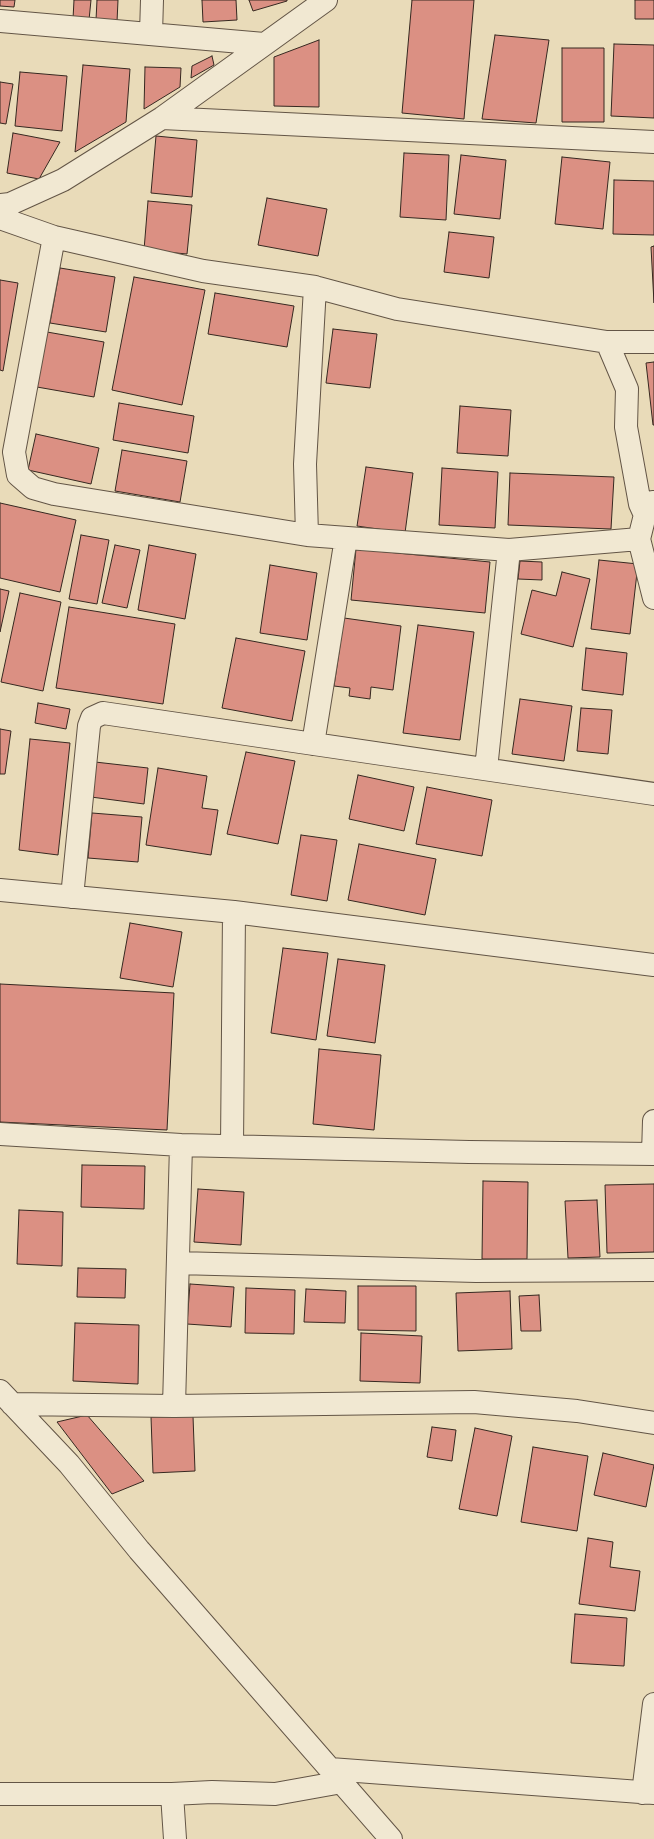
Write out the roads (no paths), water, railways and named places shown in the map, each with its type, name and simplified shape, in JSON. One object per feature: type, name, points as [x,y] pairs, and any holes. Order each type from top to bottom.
[{"type":"street","points":[[151,34],[152,0]]},
{"type":"street","points":[[0,205],[10,204],[63,180],[162,118],[326,0]]},
{"type":"street","points":[[0,21],[264,44]]},
{"type":"street","points":[[162,118],[654,142]]},
{"type":"street","points":[[0,218],[54,237],[203,270],[315,287],[397,309],[606,342],[654,342]]},
{"type":"street","points":[[54,237],[14,452],[18,474],[33,488],[54,494],[307,535],[508,550],[639,539]]},
{"type":"street","points":[[307,535],[305,464],[315,287]]},
{"type":"street","points":[[606,342],[627,389],[626,427],[647,503],[639,539],[654,598]]},
{"type":"street","points":[[313,744],[346,538]]},
{"type":"street","points":[[486,769],[508,550]]},
{"type":"street","points":[[72,897],[88,726],[92,718],[103,713],[654,794]]},
{"type":"street","points":[[0,890],[234,912],[654,965]]},
{"type":"street","points":[[232,1146],[234,912]]},
{"type":"street","points":[[0,1134],[181,1145],[469,1152],[654,1154],[654,1121]]},
{"type":"street","points":[[174,1406],[181,1145]]},
{"type":"street","points":[[178,1263],[476,1271],[654,1270]]},
{"type":"street","points":[[6,1398],[174,1406],[474,1402],[577,1411],[654,1423]]},
{"type":"street","points":[[6,1398],[69,1464],[139,1550],[391,1839]]},
{"type":"street","points":[[0,1794],[172,1794],[212,1792],[275,1794],[336,1775],[648,1793],[654,1704]]},
{"type":"street","points":[[172,1794],[175,1839]]}]
